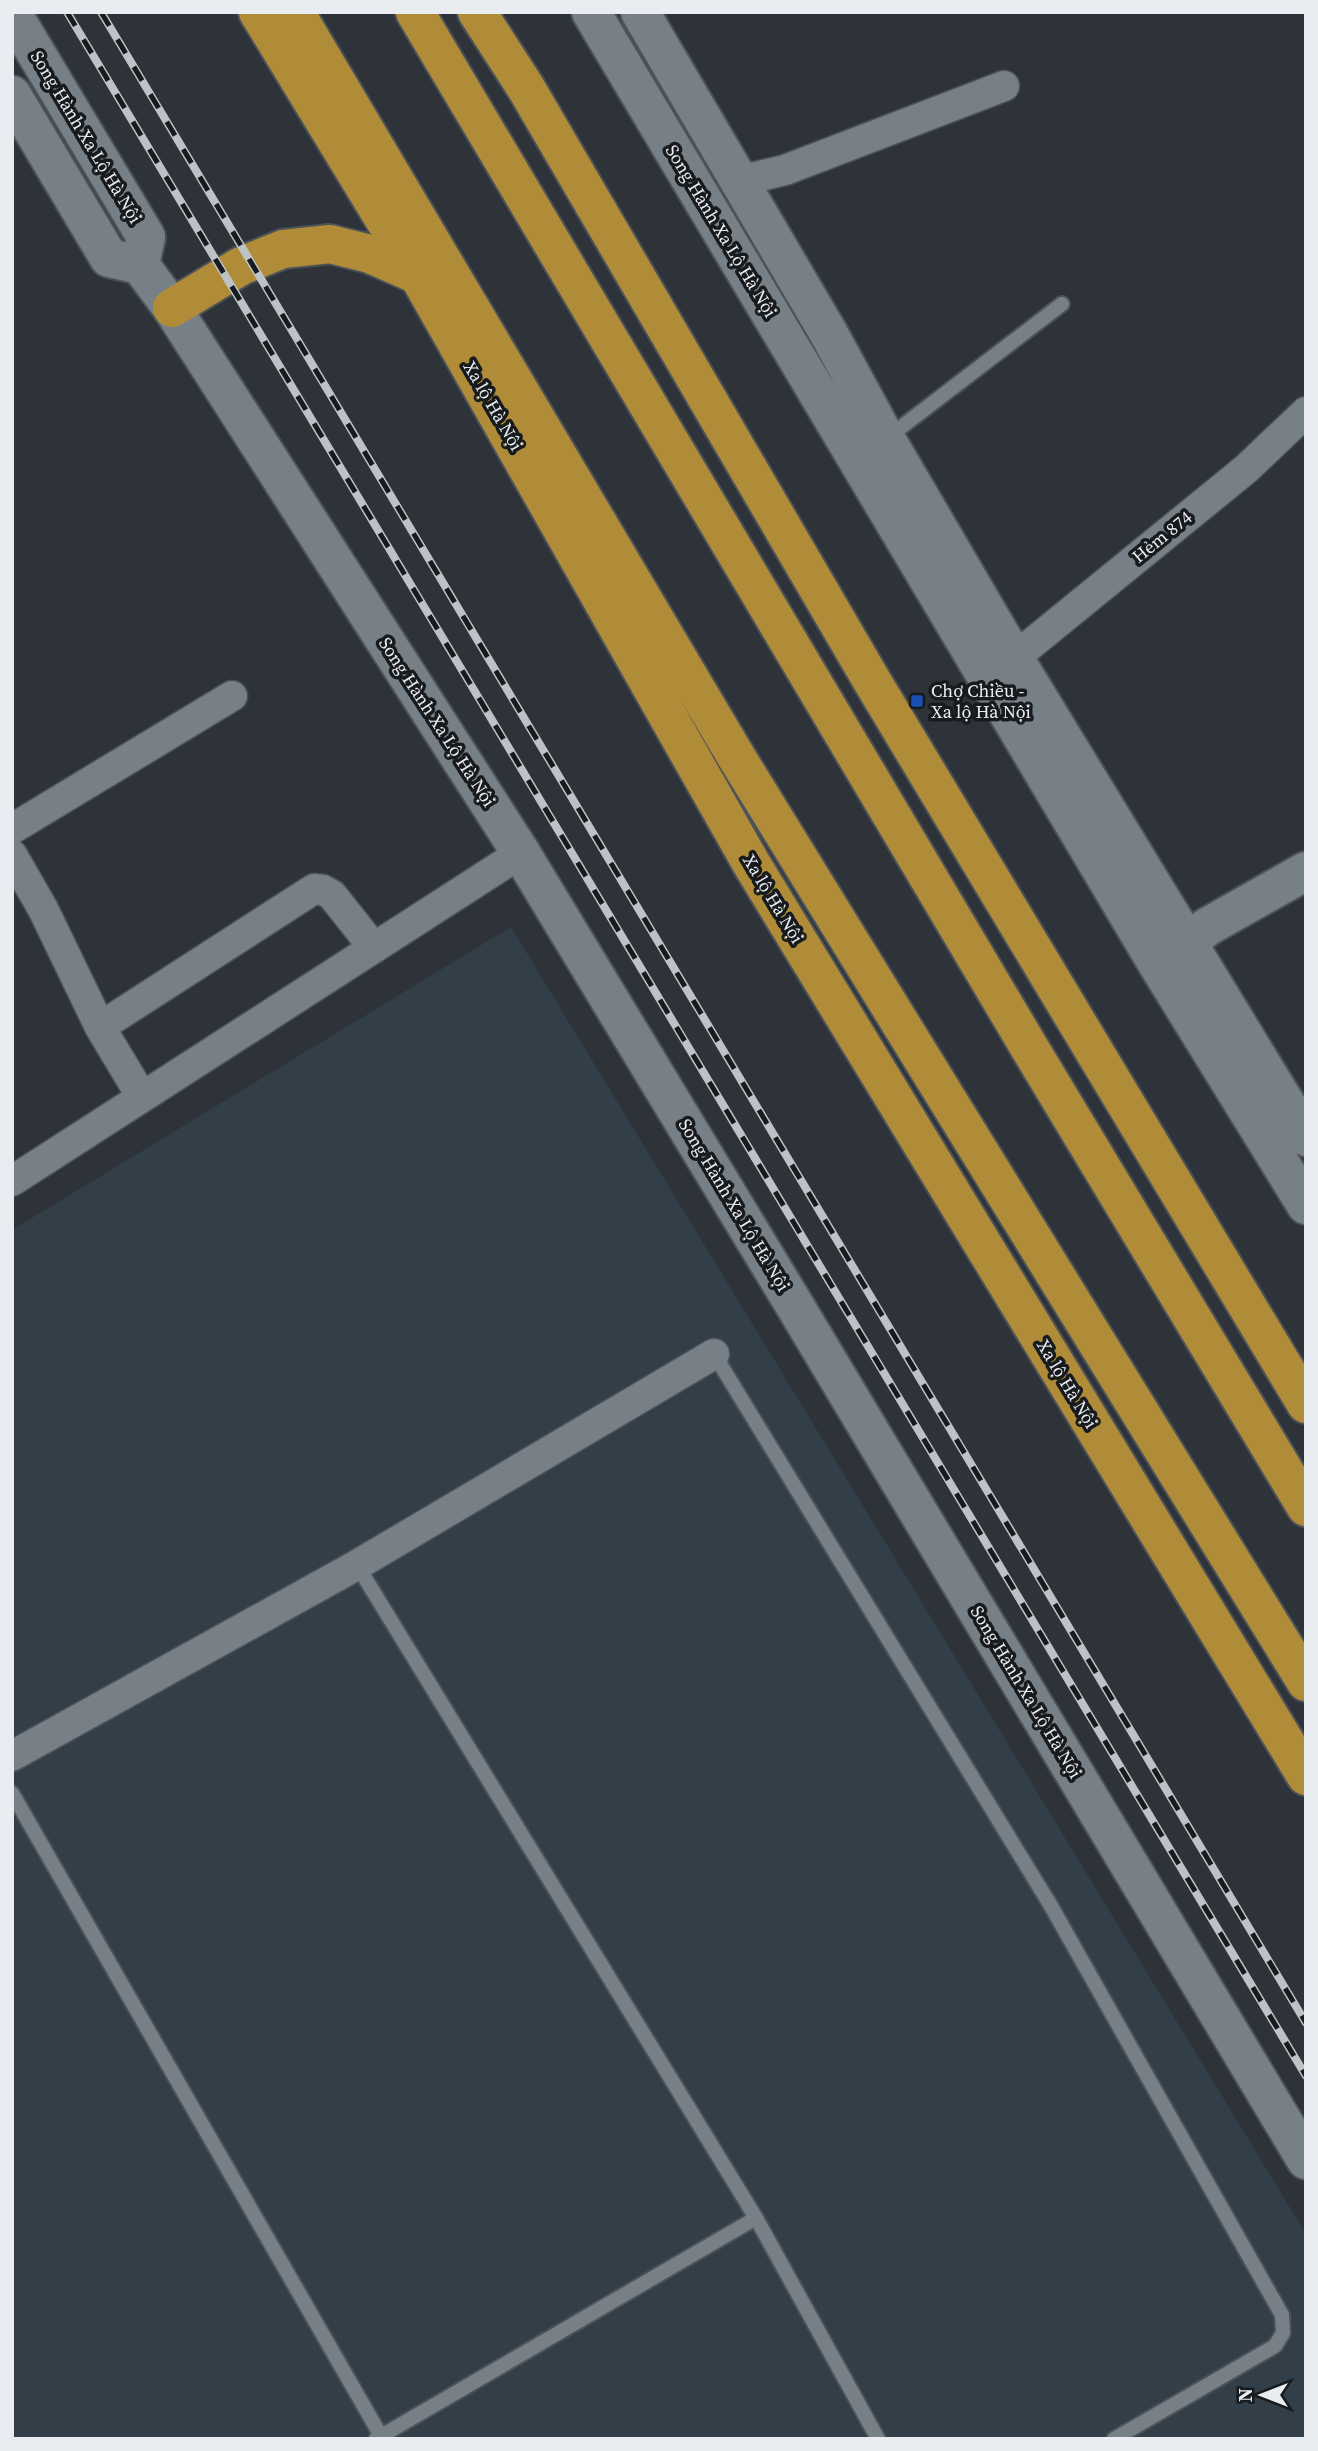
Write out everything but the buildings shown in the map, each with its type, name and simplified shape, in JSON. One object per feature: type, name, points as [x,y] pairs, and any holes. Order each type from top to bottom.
[{"type":"highway","name":"Xa lộ Hà Nội","points":[[258,12],[418,275],[751,863],[1306,1776]]},
{"type":"highway","name":"Xa lộ Hà Nội","points":[[295,12],[538,418],[737,758],[1306,1682]]},
{"type":"highway","points":[[415,12],[1032,1052],[1306,1507]]},
{"type":"highway","points":[[477,12],[526,88],[872,681],[1306,1404]]},
{"type":"highway","points":[[172,308],[241,266],[283,248],[330,244],[370,254],[418,275]]},
{"type":"highway","points":[[481,385],[538,418]]},
{"type":"highway","points":[[737,758],[751,863]]},
{"type":"main road","name":"Song Hành Xa Lộ Hà Nội","points":[[591,12],[1173,954],[1306,1137]]},
{"type":"main road","name":"Song Hành Xa Lộ Hà Nội","points":[[639,12],[829,334],[886,439],[1014,658],[1173,954],[1206,1039],[1306,1205]]},
{"type":"main road","name":"Song Hành Xa Lộ Hà Nội","points":[[12,13],[146,237],[140,265],[172,308],[521,853],[1306,2160]]},
{"type":"main road","points":[[12,94],[109,258],[140,265]]},
{"type":"main road","points":[[1173,954],[1207,927],[1306,871]]},
{"type":"street","points":[[739,181],[785,170],[1004,86]]},
{"type":"street","name":"Hẻm 874","points":[[1014,658],[1246,469],[1306,412]]},
{"type":"street","points":[[12,829],[232,696]]},
{"type":"street","points":[[12,1181],[521,853]]},
{"type":"street","points":[[12,855],[43,909],[100,1027],[142,1097]]},
{"type":"street","points":[[100,1027],[314,889],[332,895],[374,948]]},
{"type":"street","points":[[12,1756],[357,1565],[713,1354]]},
{"type":"lane","points":[[886,439],[1062,304]]},
{"type":"lane","points":[[713,1354],[1052,1906],[1282,2315],[1283,2333],[1275,2346],[1114,2439]]},
{"type":"lane","points":[[357,1565],[756,2218],[878,2439]]},
{"type":"lane","points":[[12,1793],[378,2438],[756,2218]]},
{"type":"shaded area","points":[[511,927],[1306,2234],[1306,2439],[12,2439],[12,1230]]},
{"type":"railway","points":[[67,12],[1306,2076]]},
{"type":"railway","points":[[101,12],[1306,2023]]},
{"type":"place","name":"Chợ Chiều - Xa lộ Hà Nội","points":[[917,701]]}]
